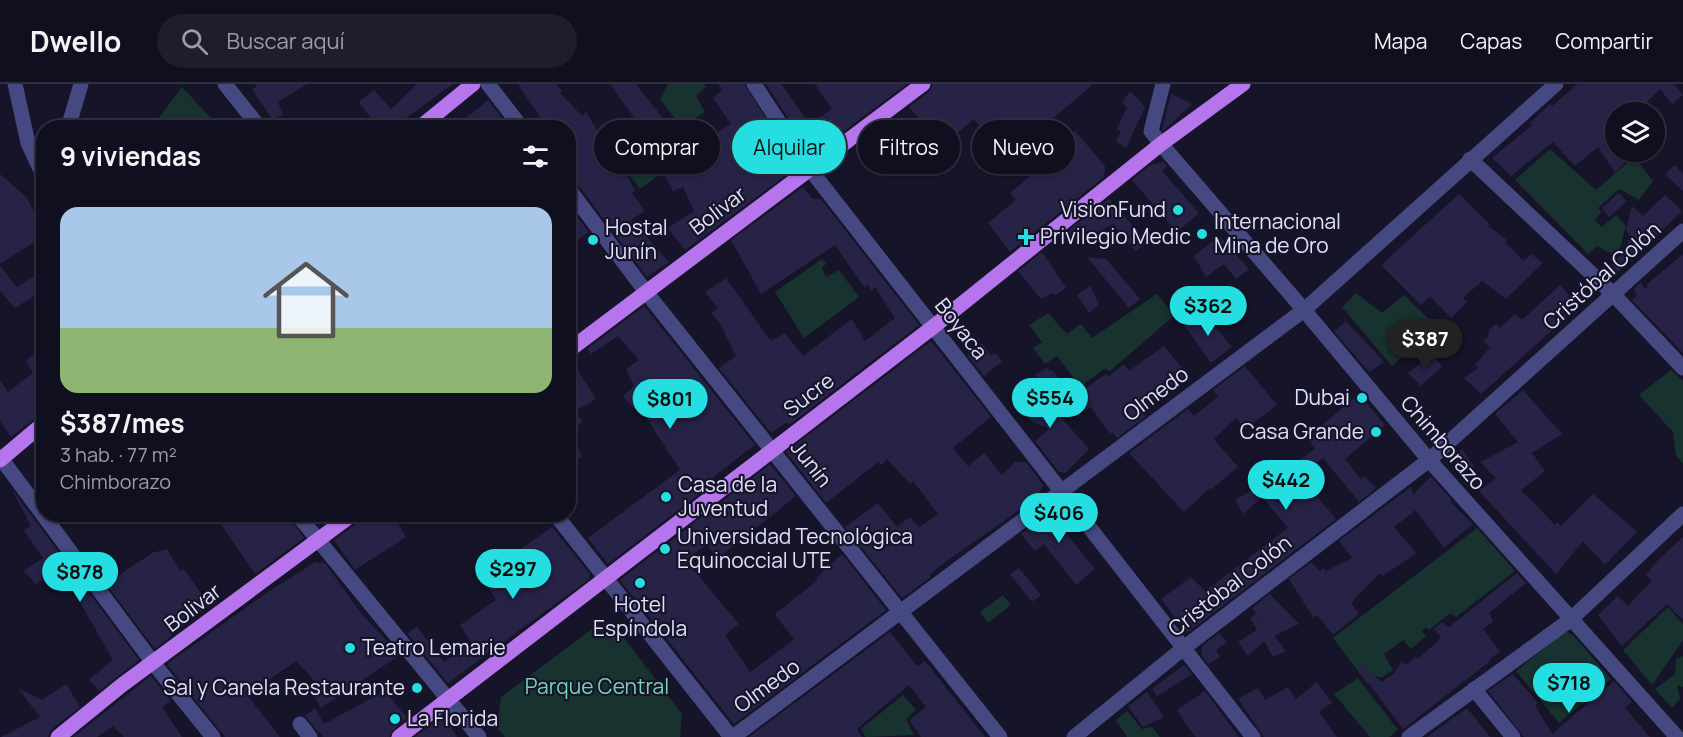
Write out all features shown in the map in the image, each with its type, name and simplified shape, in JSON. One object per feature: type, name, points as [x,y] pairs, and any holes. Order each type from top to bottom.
[{"type":"main road","points":[[429,120],[473,84]]},
{"type":"main road","name":"Bolivar","points":[[846,141],[923,84]]},
{"type":"main road","name":"Sucre","points":[[399,737],[933,327],[1161,144],[1243,84]]},
{"type":"main road","name":"Bolivar","points":[[576,345],[801,174]]},
{"type":"main road","points":[[0,458],[36,429]]},
{"type":"main road","name":"Bolivar","points":[[58,737],[122,685],[154,664],[343,522]]},
{"type":"street","points":[[15,84],[28,143],[36,160]]},
{"type":"street","points":[[70,120],[81,84]]},
{"type":"street","points":[[225,84],[254,120]]},
{"type":"street","points":[[488,84],[516,120]]},
{"type":"street","name":"Boyaca","points":[[754,84],[778,120]]},
{"type":"street","points":[[1161,144],[1151,131],[1163,84]]},
{"type":"street","name":"Olmedo","points":[[732,737],[1304,310],[1556,84]]},
{"type":"street","name":"Chimborazo","points":[[1161,144],[1429,460],[1677,737]]},
{"type":"street","points":[[1470,159],[1612,293],[1683,368]]},
{"type":"street","name":"Boyaca","points":[[814,174],[1059,492],[1185,647],[1253,737]]},
{"type":"street","name":"Junín","points":[[576,199],[646,292],[1000,737]]},
{"type":"street","name":"Cristóbal Colón","points":[[1074,737],[1185,647],[1429,460],[1683,231]]},
{"type":"street","points":[[0,458],[36,506]]},
{"type":"street","points":[[1409,737],[1570,620],[1683,514]]},
{"type":"street","points":[[48,522],[154,664],[213,737]]},
{"type":"street","points":[[303,522],[479,737]]},
{"type":"street","points":[[561,522],[732,737]]},
{"type":"street","points":[[1474,689],[1513,737]]},
{"type":"street","points":[[300,724],[310,737]]},
{"type":"green space","points":[[668,84],[704,84],[706,87],[696,96],[705,112],[692,120],[676,120],[660,99]]},
{"type":"green space","points":[[182,87],[213,120],[157,120]]},
{"type":"green space","points":[[1550,149],[1596,190],[1628,162],[1638,162],[1653,181],[1639,200],[1619,189],[1598,208],[1602,211],[1595,220],[1602,227],[1616,215],[1626,226],[1620,248],[1614,255],[1597,246],[1588,254],[1515,180]]},
{"type":"green space","points":[[636,174],[661,174],[640,189],[630,176]]},
{"type":"green space","points":[[822,259],[826,264],[822,268],[826,277],[839,270],[859,297],[804,338],[775,292]]},
{"type":"green space","points":[[1356,293],[1382,313],[1404,295],[1436,326],[1392,366],[1342,307]]},
{"type":"green space","points":[[1157,294],[1175,315],[1110,371],[1104,369],[1080,387],[1057,356],[1045,364],[1033,348],[1042,342],[1029,325],[1048,313],[1067,334],[1081,324],[1092,338]]},
{"type":"green space","points":[[1671,370],[1683,381],[1683,464],[1676,455],[1673,432],[1639,395]]},
{"type":"green space","points":[[1477,528],[1515,571],[1456,617],[1450,613],[1429,630],[1426,627],[1422,631],[1426,636],[1411,649],[1403,640],[1384,654],[1393,670],[1367,683],[1333,638]]},
{"type":"green space","points":[[1003,595],[1011,605],[988,623],[980,612]]},
{"type":"green space","points":[[1668,607],[1683,624],[1683,640],[1652,685],[1623,650]]},
{"type":"green space","name":"Parque Central","points":[[592,629],[621,634],[682,714],[680,737],[505,737],[497,728],[501,697]]},
{"type":"green space","points":[[1566,631],[1574,636],[1611,679],[1559,723],[1516,671]]},
{"type":"green space","points":[[1683,656],[1683,687],[1677,685],[1680,699],[1672,708],[1655,689],[1675,674],[1676,659]]},
{"type":"green space","points":[[1358,678],[1398,730],[1389,737],[1370,737],[1334,694]]},
{"type":"green space","points":[[903,695],[916,710],[906,719],[914,735],[866,737],[861,729]]},
{"type":"green space","points":[[1127,711],[1142,729],[1152,727],[1160,737],[1127,737],[1116,720]]},
{"type":"building","points":[[256,84],[307,84],[278,102],[283,115],[272,119],[252,89],[256,87]]},
{"type":"building","points":[[417,84],[453,84],[403,120],[372,120],[359,102],[374,90],[391,109]]},
{"type":"building","points":[[518,84],[556,84],[562,91],[560,93],[582,116],[586,112],[594,125],[594,174],[632,174],[627,176],[635,191],[632,193],[645,211],[631,220],[669,262],[647,277],[576,182],[576,120],[542,120]]},
{"type":"building","points":[[610,84],[636,84],[664,120],[636,120]]},
{"type":"building","points":[[718,84],[744,84],[767,120],[732,120],[732,174],[788,174],[685,250],[668,228],[694,211],[683,187],[673,191],[664,174],[720,174],[720,131],[731,124],[713,98],[722,90]]},
{"type":"building","points":[[766,84],[781,84],[807,120],[789,120]]},
{"type":"building","points":[[815,84],[907,84],[858,120],[846,130],[846,120],[816,120],[832,109]]},
{"type":"building","points":[[933,84],[1093,84],[1051,120],[974,119],[960,131],[960,120],[921,120],[909,107],[929,92]]},
{"type":"building","points":[[1578,84],[1674,84],[1683,95],[1672,104],[1660,89],[1647,102],[1605,102],[1605,158],[1598,147],[1575,166],[1553,142],[1511,176],[1492,158],[1532,125],[1530,123],[1550,104],[1552,106]]},
{"type":"building","points":[[1130,91],[1145,107],[1126,148],[1116,141],[1121,131],[1117,129],[1127,108],[1122,102]]},
{"type":"building","points":[[1171,94],[1192,104],[1163,131],[1162,129]]},
{"type":"building","points":[[488,100],[503,120],[464,120]]},
{"type":"building","points":[[1075,131],[1105,166],[1104,177],[1010,252],[988,223],[1016,200],[1010,193],[1033,174],[1075,174]]},
{"type":"building","points":[[1164,162],[1167,166],[1162,171],[1199,213],[1177,232],[1132,180],[1150,165]]},
{"type":"building","points":[[1608,162],[1625,162],[1616,171],[1616,174]]},
{"type":"building","points":[[1675,165],[1683,174],[1683,191],[1665,174]]},
{"type":"building","points":[[0,174],[27,198],[36,216],[36,241],[0,264]]},
{"type":"building","points":[[803,187],[813,199],[821,199],[919,325],[789,425],[787,422],[771,433],[719,368],[736,356],[720,323],[711,313],[718,308],[705,292],[726,278],[771,341],[785,333],[803,356],[852,319],[865,341],[895,318],[875,287],[871,291],[868,284],[865,288],[835,245],[761,294],[731,240]]},
{"type":"building","points":[[1618,193],[1627,201],[1609,217],[1602,208]]},
{"type":"building","points":[[1459,194],[1490,224],[1488,226],[1507,240],[1505,242],[1523,261],[1531,254],[1543,263],[1506,299],[1482,281],[1463,298],[1467,302],[1451,318],[1430,296],[1421,305],[1381,265]]},
{"type":"building","points":[[1665,195],[1682,211],[1618,272],[1611,265],[1630,245],[1627,241],[1632,237],[1626,231],[1632,206],[1643,216]]},
{"type":"building","points":[[1109,199],[1147,242],[1136,251],[1113,224],[1077,244],[1071,237],[1067,239],[1063,235]]},
{"type":"building","points":[[576,215],[589,232],[576,241]]},
{"type":"building","points":[[1219,236],[1249,269],[1236,279],[1224,264],[1206,277],[1194,256]]},
{"type":"building","points":[[1042,252],[1066,288],[1056,295],[1053,293],[1041,299],[1018,271]]},
{"type":"building","points":[[1683,254],[1683,353],[1632,300],[1637,296],[1634,289],[1641,282],[1644,288],[1648,288],[1646,286],[1651,281]]},
{"type":"building","points":[[1087,257],[1106,259],[1140,299],[1129,308]]},
{"type":"building","points":[[0,266],[17,287],[33,277],[36,281],[36,294],[15,308],[0,291]]},
{"type":"building","points":[[1560,285],[1570,297],[1558,307],[1567,317],[1481,394],[1464,378],[1478,368],[1475,365],[1490,347],[1483,340],[1488,337],[1489,330],[1496,324],[1500,328],[1515,314],[1522,320]]},
{"type":"building","points":[[1090,286],[1099,304],[1089,313],[1077,295]]},
{"type":"building","points":[[644,306],[755,445],[713,477],[716,481],[608,564],[588,538],[680,470],[639,406],[634,409],[623,396],[634,386],[626,369],[639,360],[618,336],[591,354],[587,349]]},
{"type":"building","points":[[1202,311],[1232,347],[1211,363],[1185,326]]},
{"type":"building","points":[[1346,321],[1384,362],[1369,372],[1334,331]]},
{"type":"building","points":[[931,341],[991,417],[953,448],[968,466],[984,453],[1002,475],[1015,462],[1026,462],[1043,485],[1038,497],[941,565],[930,575],[931,577],[902,598],[845,527],[878,503],[897,527],[910,517],[919,527],[938,514],[913,481],[910,484],[887,459],[881,465],[878,462],[826,503],[786,452]]},
{"type":"building","points":[[982,343],[991,356],[995,353],[1002,361],[984,376],[967,355]]},
{"type":"building","points":[[1164,346],[1189,377],[1140,410],[1146,416],[1117,438],[1112,432],[1110,434],[1091,407],[1084,411],[1035,375],[1046,368],[1054,372],[1072,397],[1106,374],[1109,376],[1124,364],[1129,371]]},
{"type":"building","points":[[36,352],[36,417],[11,437],[0,421],[0,380],[8,392],[33,373],[26,361]]},
{"type":"building","points":[[1432,354],[1442,366],[1421,386],[1408,373]]},
{"type":"building","points":[[1245,366],[1277,405],[1245,429],[1236,418],[1214,439],[1238,467],[1184,512],[1129,453],[1188,409],[1194,416],[1218,397],[1213,390]]},
{"type":"building","points":[[576,368],[596,399],[576,410]]},
{"type":"building","points":[[1028,380],[1089,449],[1065,473],[1059,472],[1035,441],[1049,429],[1031,421],[1012,398],[1013,391]]},
{"type":"building","points":[[1523,390],[1562,434],[1532,453],[1545,471],[1521,490],[1555,525],[1557,522],[1561,526],[1593,494],[1637,532],[1605,565],[1583,541],[1556,574],[1479,491],[1496,478],[1480,462],[1518,442],[1495,414]]},
{"type":"building","points":[[1359,394],[1385,425],[1345,459],[1361,479],[1365,476],[1376,488],[1359,502],[1323,458],[1300,476],[1336,519],[1187,633],[1161,599],[1191,577],[1205,591],[1288,528],[1262,497],[1243,514],[1235,500],[1257,487],[1252,481],[1261,472],[1263,474],[1275,465],[1283,474],[1315,448],[1307,438]]},
{"type":"building","points":[[576,412],[583,422],[576,427]]},
{"type":"building","points":[[576,445],[582,456],[576,460]]},
{"type":"building","points":[[1462,449],[1474,466],[1464,473],[1451,457]]},
{"type":"building","points":[[770,464],[796,496],[717,559],[707,544],[685,560],[739,624],[725,635],[750,672],[794,640],[775,614],[818,580],[816,578],[842,554],[886,610],[734,724],[620,580]]},
{"type":"building","points":[[1431,477],[1452,500],[1450,502],[1473,524],[1444,548],[1416,510],[1394,527],[1416,553],[1383,576],[1380,573],[1351,603],[1359,614],[1333,635],[1317,615],[1313,617],[1289,579],[1311,562],[1320,571],[1323,568],[1326,571],[1352,558],[1339,541],[1411,487],[1413,494]]},
{"type":"building","points":[[11,488],[139,660],[99,691],[89,680],[113,660],[64,574],[55,579],[51,573],[36,584],[24,571],[43,558],[24,530],[31,526]]},
{"type":"building","points":[[1059,505],[1073,522],[1063,530],[1095,569],[1076,585],[1044,544],[1035,551],[1021,534]]},
{"type":"building","points":[[219,522],[293,522],[304,538],[255,574]]},
{"type":"building","points":[[359,522],[397,522],[406,537],[355,570],[334,540]]},
{"type":"building","points":[[552,527],[590,574],[588,580],[448,683],[407,633],[417,627],[444,662],[471,642],[460,625],[496,600],[485,582],[489,580],[486,573]]},
{"type":"building","points":[[1683,537],[1683,620],[1667,604],[1622,646],[1598,615],[1618,596],[1628,606],[1652,581],[1646,575],[1658,560]]},
{"type":"building","points":[[167,549],[180,571],[184,569],[209,605],[155,649],[106,584],[152,553]]},
{"type":"building","points":[[315,562],[325,563],[360,612],[400,655],[321,708],[315,697],[324,691],[296,661],[247,695],[280,737],[225,737],[167,664],[268,592]]},
{"type":"building","points":[[1019,568],[1041,595],[1032,602],[1010,574]]},
{"type":"building","points":[[1517,573],[1526,583],[1489,613],[1493,622],[1483,629],[1500,651],[1403,729],[1357,668],[1360,665],[1382,682],[1394,673],[1402,662],[1407,665],[1416,656],[1418,659],[1441,638],[1434,629],[1442,622],[1449,627]]},
{"type":"building","points":[[1270,594],[1299,624],[1274,636],[1286,651],[1273,657],[1264,641],[1248,656],[1238,642],[1257,630],[1250,618],[1256,614],[1265,625],[1252,608]]},
{"type":"building","points":[[890,632],[917,666],[925,661],[985,737],[921,737],[909,720],[926,707],[909,685],[857,729],[862,737],[749,737]]},
{"type":"building","points":[[1219,633],[1227,642],[1216,650],[1220,657],[1208,664],[1201,655],[1203,645]]},
{"type":"building","points":[[1184,665],[1192,674],[1157,696],[1152,689]]},
{"type":"building","points":[[1513,674],[1538,703],[1535,705],[1552,734],[1614,681],[1632,702],[1625,708],[1650,737],[1524,737],[1488,691]]},
{"type":"building","points":[[151,676],[171,701],[162,707],[182,737],[124,737],[113,726],[97,737],[73,737]]},
{"type":"building","points":[[1317,682],[1332,703],[1319,712],[1337,737],[1264,737],[1238,699],[1258,688],[1265,700],[1288,687],[1296,699]]},
{"type":"building","points":[[66,684],[80,707],[52,729],[48,737],[1,737],[40,717],[18,688],[42,700]]},
{"type":"building","points":[[385,691],[407,718],[393,730],[389,737],[323,737],[305,716],[315,708],[324,724]]},
{"type":"building","points":[[1205,691],[1239,737],[1196,737],[1186,725],[1177,710]]},
{"type":"building","points":[[1147,692],[1164,717],[1143,727],[1128,706]]},
{"type":"building","points":[[1467,708],[1490,737],[1427,737]]},
{"type":"building","points":[[443,715],[457,737],[415,737]]},
{"type":"place","name":"VisionFund","points":[[1178,210]]},
{"type":"place","name":"Internacional Mina de Oro","points":[[1202,234]]},
{"type":"place","name":"Privilegio Medic","points":[[1026,237]]},
{"type":"place","name":"Hostal Junín","points":[[593,240]]},
{"type":"place","name":"Dubai","points":[[1362,398]]},
{"type":"place","name":"Casa Grande","points":[[1376,432]]},
{"type":"place","name":"Casa de la Juventud","points":[[666,497]]},
{"type":"place","name":"Universidad Tecnológica Equinoccial UTE","points":[[665,549]]},
{"type":"place","name":"Hotel Espíndola","points":[[640,583]]},
{"type":"place","name":"Teatro Lemarie","points":[[350,648]]},
{"type":"place","name":"Sal y Canela Restaurante","points":[[417,688]]},
{"type":"place","name":"La Florida","points":[[395,719]]}]
